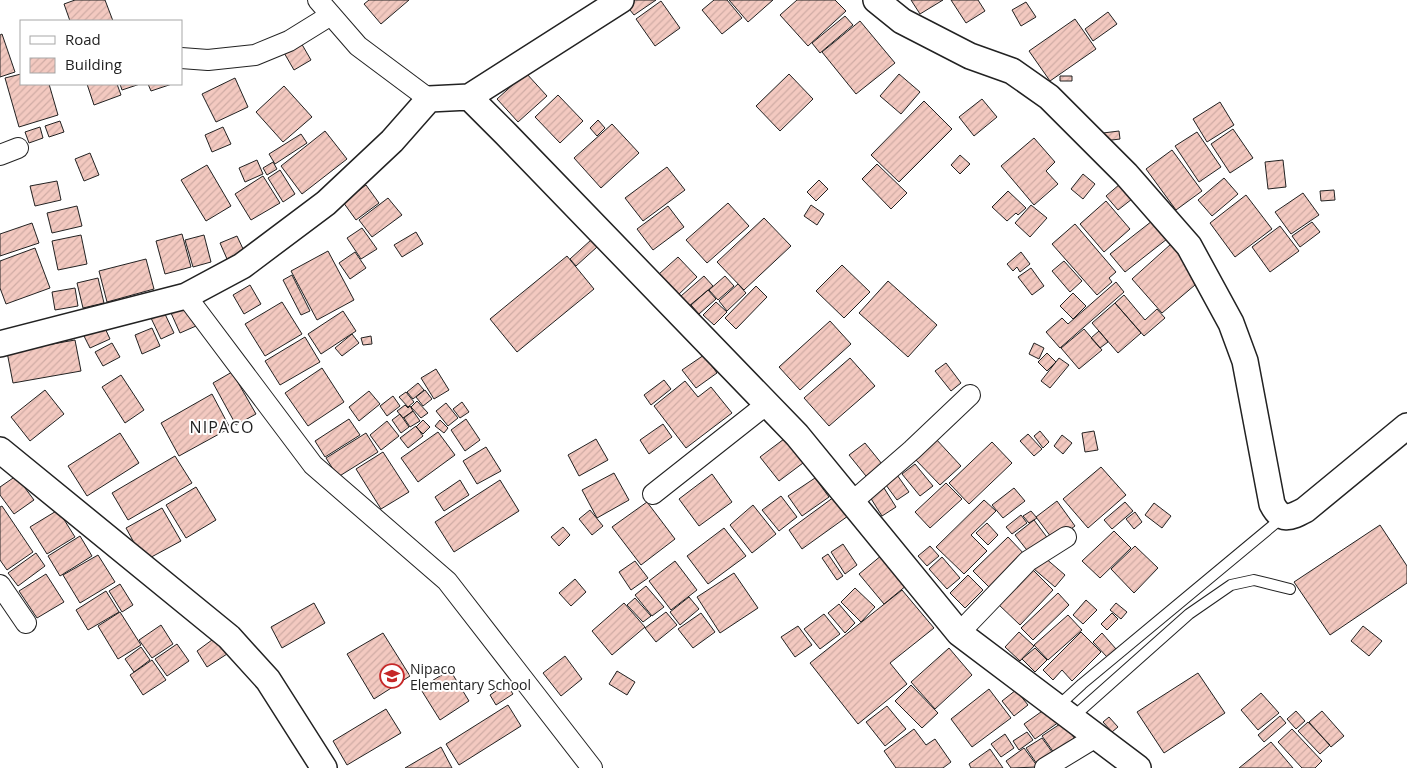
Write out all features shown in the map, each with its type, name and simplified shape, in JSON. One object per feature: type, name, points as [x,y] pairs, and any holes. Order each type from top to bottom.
[{"type":"street","points":[[182,58],[208,60],[255,54],[289,41],[324,5],[358,46],[429,99],[469,97],[621,0]]},
{"type":"street","points":[[876,0],[902,21],[970,56],[1012,71],[1049,97],[1126,174],[1189,246],[1231,323],[1245,361],[1272,504],[1276,512],[1284,517],[1294,516],[1305,510],[1407,426]]},
{"type":"street","points":[[469,97],[797,435],[959,633],[1138,768]]},
{"type":"street","points":[[0,344],[186,296],[242,266],[326,203],[392,141],[429,99]]},
{"type":"street","points":[[186,296],[313,465],[448,581],[592,768]]},
{"type":"street","points":[[852,502],[912,450],[970,395]]},
{"type":"street","points":[[653,494],[768,404]]},
{"type":"street","points":[[0,450],[229,637],[268,680],[324,768]]},
{"type":"street","points":[[959,633],[1028,561],[1066,537]]},
{"type":"street","points":[[0,585],[26,623]]},
{"type":"street","points":[[1045,768],[1096,737]]},
{"type":"lane","points":[[1064,713],[1082,684],[1284,517]]},
{"type":"lane","points":[[1064,713],[1189,614],[1231,585],[1254,580],[1290,589]]},
{"type":"building","points":[[75,0],[105,0],[113,20],[70,20],[64,4]]},
{"type":"building","points":[[369,0],[409,0],[381,24],[364,4]]},
{"type":"building","points":[[633,0],[656,0],[634,15],[626,5]]},
{"type":"building","points":[[714,0],[727,0],[742,18],[722,34],[702,10]]},
{"type":"building","points":[[729,0],[773,0],[748,22]]},
{"type":"building","points":[[797,0],[835,0],[846,11],[808,46],[780,15]]},
{"type":"building","points":[[911,0],[943,0],[920,14]]},
{"type":"building","points":[[951,0],[978,0],[985,11],[966,23]]},
{"type":"building","points":[[661,1],[680,28],[655,46],[636,19]]},
{"type":"building","points":[[1026,2],[1036,17],[1021,26],[1012,10]]},
{"type":"building","points":[[1108,12],[1117,24],[1093,41],[1085,29]]},
{"type":"building","points":[[845,16],[853,25],[820,53],[812,43]]},
{"type":"building","points":[[1075,19],[1096,49],[1050,81],[1029,51]]},
{"type":"building","points":[[860,21],[895,63],[856,94],[822,52]]},
{"type":"building","points":[[2,34],[15,72],[0,77],[0,35]]},
{"type":"building","points":[[300,41],[311,60],[294,70],[283,51]]},
{"type":"building","points":[[526,73],[547,96],[518,122],[497,99]]},
{"type":"building","points":[[20,74],[20,85],[49,85],[58,115],[19,127],[5,78]]},
{"type":"building","points":[[789,74],[813,99],[780,131],[756,106]]},
{"type":"building","points":[[899,74],[920,92],[901,114],[880,96]]},
{"type":"building","points":[[1060,76],[1072,76],[1072,81],[1060,81]]},
{"type":"building","points":[[235,78],[248,107],[216,122],[202,94]]},
{"type":"building","points":[[87,85],[117,85],[121,95],[94,105]]},
{"type":"building","points":[[120,85],[137,85],[122,90]]},
{"type":"building","points":[[148,85],[169,85],[151,91]]},
{"type":"building","points":[[284,86],[312,117],[283,142],[256,112]]},
{"type":"building","points":[[558,95],[583,121],[560,143],[535,117]]},
{"type":"building","points":[[982,99],[997,117],[974,136],[959,117]]},
{"type":"building","points":[[924,101],[952,129],[899,182],[871,155]]},
{"type":"building","points":[[1220,102],[1234,125],[1207,142],[1193,119]]},
{"type":"building","points":[[598,120],[605,128],[597,136],[590,128]]},
{"type":"building","points":[[60,121],[64,132],[49,137],[45,126]]},
{"type":"building","points":[[612,124],[639,153],[601,188],[574,158]]},
{"type":"building","points":[[40,127],[43,138],[29,143],[25,132]]},
{"type":"building","points":[[223,127],[231,144],[212,152],[205,135]]},
{"type":"building","points":[[1233,129],[1253,158],[1230,173],[1211,144]]},
{"type":"building","points":[[325,131],[347,159],[302,194],[281,166]]},
{"type":"building","points":[[1119,131],[1120,139],[1104,141],[1103,133]]},
{"type":"building","points":[[1197,132],[1221,167],[1199,182],[1175,146]]},
{"type":"building","points":[[301,134],[307,143],[275,164],[269,154]]},
{"type":"building","points":[[1034,138],[1055,162],[1046,171],[1058,184],[1034,205],[1001,166]]},
{"type":"building","points":[[1172,150],[1202,191],[1176,210],[1146,169]]},
{"type":"building","points":[[90,153],[99,175],[84,181],[75,159]]},
{"type":"building","points":[[960,155],[970,164],[960,174],[951,165]]},
{"type":"building","points":[[257,160],[263,174],[245,182],[239,168]]},
{"type":"building","points":[[1283,160],[1286,187],[1268,189],[1265,162]]},
{"type":"building","points":[[273,162],[277,169],[267,175],[263,168]]},
{"type":"building","points":[[877,164],[907,193],[891,209],[862,179]]},
{"type":"building","points":[[207,165],[231,206],[206,221],[181,180]]},
{"type":"building","points":[[667,167],[685,190],[643,221],[625,198]]},
{"type":"building","points":[[280,170],[295,194],[283,202],[268,178]]},
{"type":"building","points":[[1083,174],[1095,184],[1083,199],[1071,189]]},
{"type":"building","points":[[263,176],[280,203],[251,220],[235,194]]},
{"type":"building","points":[[1224,178],[1238,194],[1212,216],[1198,200]]},
{"type":"building","points":[[819,180],[828,189],[816,201],[807,192]]},
{"type":"building","points":[[57,181],[61,200],[35,206],[30,186]]},
{"type":"building","points":[[1120,184],[1132,199],[1118,210],[1106,196]]},
{"type":"building","points":[[366,185],[379,203],[356,220],[343,202]]},
{"type":"building","points":[[1334,190],[1335,200],[1321,201],[1320,191]]},
{"type":"building","points":[[1008,191],[1026,208],[1018,215],[1016,213],[1007,221],[992,207]]},
{"type":"building","points":[[1303,193],[1319,215],[1291,234],[1275,212]]},
{"type":"building","points":[[1246,195],[1272,229],[1235,257],[1210,223]]},
{"type":"building","points":[[388,198],[402,215],[372,237],[359,220]]},
{"type":"building","points":[[1106,201],[1130,229],[1104,252],[1080,224]]},
{"type":"building","points":[[728,203],[749,226],[707,263],[686,240]]},
{"type":"building","points":[[811,205],[824,214],[817,225],[804,216]]},
{"type":"building","points":[[1031,205],[1047,218],[1030,237],[1015,223]]},
{"type":"building","points":[[77,206],[82,226],[52,233],[47,213]]},
{"type":"building","points":[[668,206],[684,227],[653,250],[637,229]]},
{"type":"building","points":[[764,218],[791,246],[744,290],[717,262]]},
{"type":"building","points":[[1152,221],[1167,239],[1125,272],[1110,254]]},
{"type":"building","points":[[1312,222],[1320,232],[1300,247],[1292,236]]},
{"type":"building","points":[[32,223],[39,243],[0,256],[0,234]]},
{"type":"building","points":[[1075,224],[1116,272],[1109,278],[1112,282],[1097,295],[1052,244]]},
{"type":"building","points":[[1280,226],[1299,251],[1270,272],[1252,247]]},
{"type":"building","points":[[362,228],[377,249],[361,259],[347,238]]},
{"type":"building","points":[[416,232],[423,244],[402,257],[394,245]]},
{"type":"building","points":[[182,234],[191,267],[165,274],[156,241]]},
{"type":"building","points":[[81,235],[87,264],[58,270],[52,241]]},
{"type":"building","points":[[204,235],[211,262],[193,267],[185,240]]},
{"type":"building","points":[[237,236],[244,251],[227,259],[220,243]]},
{"type":"building","points":[[591,240],[597,247],[576,266],[570,259]]},
{"type":"building","points":[[1171,244],[1202,279],[1162,313],[1132,279]]},
{"type":"building","points":[[35,248],[50,288],[6,304],[0,288],[0,261]]},
{"type":"building","points":[[328,251],[354,300],[317,320],[291,271]]},
{"type":"building","points":[[355,252],[366,268],[350,279],[339,263]]},
{"type":"building","points":[[1021,252],[1030,264],[1020,272],[1017,267],[1013,271],[1007,264]]},
{"type":"building","points":[[567,256],[594,289],[517,352],[490,319]]},
{"type":"building","points":[[678,257],[697,277],[678,295],[659,274]]},
{"type":"building","points":[[146,259],[154,289],[107,302],[99,271]]},
{"type":"building","points":[[1064,261],[1082,281],[1070,292],[1052,271]]},
{"type":"building","points":[[842,265],[870,292],[844,318],[816,291]]},
{"type":"building","points":[[1031,268],[1044,286],[1032,295],[1018,277]]},
{"type":"building","points":[[292,275],[310,311],[301,315],[283,280]]},
{"type":"building","points":[[704,276],[713,286],[689,306],[681,296]]},
{"type":"building","points":[[725,276],[734,286],[718,300],[709,290]]},
{"type":"building","points":[[98,278],[104,303],[83,308],[77,283]]},
{"type":"building","points":[[888,281],[937,325],[908,357],[859,313]]},
{"type":"building","points":[[1116,282],[1124,292],[1060,348],[1046,332],[1062,318],[1068,324]]},
{"type":"building","points":[[738,284],[746,293],[727,311],[719,301]]},
{"type":"building","points":[[250,285],[261,304],[244,314],[233,295]]},
{"type":"building","points":[[756,286],[767,297],[736,329],[725,318]]},
{"type":"building","points":[[75,288],[78,306],[55,310],[52,292]]},
{"type":"building","points":[[708,290],[716,299],[699,314],[691,305]]},
{"type":"building","points":[[1073,293],[1086,306],[1073,319],[1060,306]]},
{"type":"building","points":[[1124,295],[1145,320],[1157,309],[1165,318],[1144,336],[1115,303]]},
{"type":"building","points":[[282,302],[302,334],[265,356],[245,324]]},
{"type":"building","points":[[716,302],[727,312],[714,325],[703,315]]},
{"type":"building","points":[[1115,303],[1141,333],[1118,353],[1092,323]]},
{"type":"building","points":[[187,306],[196,326],[180,333],[171,313]]},
{"type":"building","points":[[343,311],[356,331],[321,354],[308,334]]},
{"type":"building","points":[[164,312],[174,333],[161,339],[151,318]]},
{"type":"building","points":[[830,321],[851,344],[800,390],[779,367]]},
{"type":"building","points":[[104,326],[110,339],[90,348],[84,336]]},
{"type":"building","points":[[152,328],[160,346],[142,354],[135,335]]},
{"type":"building","points":[[1084,329],[1102,350],[1079,369],[1061,348]]},
{"type":"building","points":[[1099,331],[1108,342],[1100,348],[1091,338]]},
{"type":"building","points":[[352,334],[359,343],[342,356],[335,348]]},
{"type":"building","points":[[371,336],[372,344],[363,345],[361,338]]},
{"type":"building","points":[[305,337],[320,362],[280,385],[265,361]]},
{"type":"building","points":[[75,340],[81,371],[13,383],[7,352]]},
{"type":"building","points":[[112,343],[120,357],[103,366],[95,352]]},
{"type":"building","points":[[1034,343],[1044,348],[1039,359],[1029,354]]},
{"type":"building","points":[[1047,353],[1056,362],[1047,371],[1038,362]]},
{"type":"building","points":[[704,355],[717,373],[696,388],[682,370]]},
{"type":"building","points":[[850,358],[875,386],[829,426],[804,398]]},
{"type":"building","points":[[1059,358],[1069,365],[1050,388],[1041,381]]},
{"type":"building","points":[[946,363],[961,383],[951,391],[935,371]]},
{"type":"building","points":[[322,368],[344,402],[308,426],[285,393]]},
{"type":"building","points":[[436,369],[449,390],[434,399],[421,378]]},
{"type":"building","points":[[232,372],[256,414],[236,425],[213,383]]},
{"type":"building","points":[[121,375],[144,410],[125,423],[102,387]]},
{"type":"building","points":[[664,380],[671,389],[651,405],[644,395]]},
{"type":"building","points":[[685,381],[698,397],[711,387],[732,413],[686,448],[654,406]]},
{"type":"building","points":[[418,383],[424,390],[413,399],[407,392]]},
{"type":"building","points":[[45,390],[64,414],[30,441],[11,417]]},
{"type":"building","points":[[425,390],[432,399],[423,406],[416,397]]},
{"type":"building","points":[[369,391],[380,404],[359,421],[349,407]]},
{"type":"building","points":[[406,392],[414,402],[408,407],[399,397]]},
{"type":"building","points":[[212,394],[230,428],[179,456],[161,423]]},
{"type":"building","points":[[393,396],[400,406],[387,416],[380,406]]},
{"type":"building","points":[[417,401],[428,413],[421,418],[411,407]]},
{"type":"building","points":[[462,402],[469,412],[460,418],[453,409]]},
{"type":"building","points":[[446,403],[458,418],[448,426],[436,411]]},
{"type":"building","points":[[405,405],[408,408],[410,406],[413,411],[403,418],[397,411]]},
{"type":"building","points":[[413,411],[420,421],[410,427],[404,418]]},
{"type":"building","points":[[400,414],[409,427],[401,433],[392,420]]},
{"type":"building","points":[[349,419],[360,435],[325,457],[315,441]]},
{"type":"building","points":[[466,419],[480,440],[465,451],[451,430]]},
{"type":"building","points":[[423,420],[430,427],[423,434],[416,427]]},
{"type":"building","points":[[440,420],[448,428],[444,433],[435,426]]},
{"type":"building","points":[[387,421],[399,436],[381,450],[370,435]]},
{"type":"building","points":[[663,424],[672,437],[649,454],[640,440]]},
{"type":"building","points":[[416,426],[423,436],[408,448],[400,438]]},
{"type":"building","points":[[1040,431],[1049,442],[1043,448],[1034,436]]},
{"type":"building","points":[[1094,431],[1098,450],[1085,452],[1082,433]]},
{"type":"building","points":[[438,432],[455,455],[418,482],[401,458]]},
{"type":"building","points":[[120,433],[139,463],[87,496],[68,466]]},
{"type":"building","points":[[366,433],[378,452],[338,477],[326,458]]},
{"type":"building","points":[[1028,434],[1042,449],[1034,456],[1020,441]]},
{"type":"building","points":[[1062,435],[1072,443],[1063,454],[1054,446]]},
{"type":"building","points":[[935,438],[961,466],[940,485],[914,458]]},
{"type":"building","points":[[596,439],[608,460],[579,476],[568,455]]},
{"type":"building","points":[[784,439],[803,463],[779,481],[760,457]]},
{"type":"building","points":[[992,442],[1012,463],[969,504],[949,483]]},
{"type":"building","points":[[865,443],[882,464],[866,476],[849,455]]},
{"type":"building","points":[[486,447],[501,471],[477,484],[463,461]]},
{"type":"building","points":[[383,452],[409,492],[381,509],[356,469]]},
{"type":"building","points":[[175,456],[192,483],[128,520],[112,493]]},
{"type":"building","points":[[915,464],[933,486],[920,496],[902,474]]},
{"type":"building","points":[[1101,467],[1126,495],[1088,528],[1063,499]]},
{"type":"building","points":[[895,472],[909,492],[897,500],[883,481]]},
{"type":"building","points":[[614,473],[629,500],[597,518],[582,490]]},
{"type":"building","points":[[712,474],[732,502],[699,526],[679,499]]},
{"type":"building","points":[[16,476],[34,500],[14,514],[0,495],[0,487]]},
{"type":"building","points":[[815,478],[829,497],[802,516],[788,496]]},
{"type":"building","points":[[460,480],[469,495],[444,511],[435,497]]},
{"type":"building","points":[[500,480],[519,511],[454,552],[435,522]]},
{"type":"building","points":[[946,483],[962,499],[930,528],[915,512]]},
{"type":"building","points":[[196,487],[216,520],[186,538],[166,505]]},
{"type":"building","points":[[884,488],[896,507],[882,516],[870,497]]},
{"type":"building","points":[[1014,488],[1025,501],[1003,518],[992,505]]},
{"type":"building","points":[[781,496],[797,517],[779,531],[762,510]]},
{"type":"building","points":[[834,497],[848,516],[802,549],[789,530]]},
{"type":"building","points":[[984,500],[996,511],[971,535],[987,551],[964,574],[936,547]]},
{"type":"building","points":[[1057,501],[1075,526],[1054,541],[1036,517]]},
{"type":"building","points":[[647,502],[675,539],[641,565],[612,527]]},
{"type":"building","points":[[1125,502],[1133,511],[1112,529],[1104,520]]},
{"type":"building","points":[[1154,503],[1171,516],[1162,528],[1145,515]]},
{"type":"building","points":[[753,505],[776,534],[752,553],[730,525]]},
{"type":"building","points":[[2,506],[33,552],[7,570],[0,560],[0,507]]},
{"type":"building","points":[[162,508],[181,541],[144,561],[126,528]]},
{"type":"building","points":[[58,510],[75,537],[47,554],[30,527]]},
{"type":"building","points":[[590,510],[603,526],[592,535],[579,519]]},
{"type":"building","points":[[1031,511],[1037,518],[1029,523],[1023,516]]},
{"type":"building","points":[[1135,512],[1142,522],[1134,529],[1126,519]]},
{"type":"building","points":[[1021,515],[1027,523],[1012,534],[1006,527]]},
{"type":"building","points":[[1034,520],[1049,540],[1030,554],[1015,535]]},
{"type":"building","points":[[987,523],[998,535],[988,545],[976,533]]},
{"type":"building","points":[[1380,525],[1407,566],[1407,583],[1330,635],[1294,582]]},
{"type":"building","points":[[563,527],[570,535],[559,546],[551,537]]},
{"type":"building","points":[[724,528],[746,556],[708,584],[687,556]]},
{"type":"building","points":[[1114,531],[1131,548],[1100,578],[1082,561]]},
{"type":"building","points":[[80,536],[92,556],[60,576],[48,556]]},
{"type":"building","points":[[1008,537],[1027,557],[992,590],[973,571]]},
{"type":"building","points":[[843,544],[857,565],[845,574],[831,552]]},
{"type":"building","points":[[930,546],[939,556],[927,566],[918,556]]},
{"type":"building","points":[[1135,546],[1158,568],[1134,593],[1111,569]]},
{"type":"building","points":[[36,553],[45,566],[18,586],[8,573]]},
{"type":"building","points":[[828,554],[843,576],[837,580],[822,558]]},
{"type":"building","points":[[98,555],[115,582],[80,603],[63,575]]},
{"type":"building","points":[[882,555],[907,585],[884,604],[859,574]]},
{"type":"building","points":[[942,557],[960,578],[947,589],[929,569]]},
{"type":"building","points":[[1044,557],[1065,575],[1055,587],[1034,569]]},
{"type":"building","points":[[635,561],[648,578],[631,590],[619,572]]},
{"type":"building","points":[[675,561],[697,590],[671,610],[649,581]]},
{"type":"building","points":[[1032,569],[1053,590],[1020,625],[998,604]]},
{"type":"building","points":[[734,573],[758,608],[720,633],[697,597]]},
{"type":"building","points":[[46,574],[64,602],[37,618],[19,591]]},
{"type":"building","points":[[968,575],[983,590],[965,608],[950,593]]},
{"type":"building","points":[[575,579],[586,592],[571,606],[559,593]]},
{"type":"building","points":[[120,584],[133,605],[122,612],[109,591]]},
{"type":"building","points":[[646,586],[664,607],[652,616],[635,595]]},
{"type":"building","points":[[855,588],[875,607],[861,622],[841,602]]},
{"type":"building","points":[[902,590],[934,628],[890,663],[907,684],[858,724],[810,663]]},
{"type":"building","points":[[106,591],[119,612],[88,630],[76,610]]},
{"type":"building","points":[[1058,593],[1069,605],[1033,640],[1021,628]]},
{"type":"building","points":[[689,597],[699,609],[680,625],[670,612]]},
{"type":"building","points":[[635,598],[651,616],[643,622],[627,605]]},
{"type":"building","points":[[1086,600],[1097,610],[1083,624],[1073,615]]},
{"type":"building","points":[[314,603],[325,623],[282,648],[271,627]]},
{"type":"building","points":[[624,603],[645,627],[612,655],[592,631]]},
{"type":"building","points":[[1116,603],[1127,612],[1121,619],[1110,610]]},
{"type":"building","points":[[839,604],[855,623],[845,633],[828,613]]},
{"type":"building","points":[[120,612],[141,645],[118,659],[98,626]]},
{"type":"building","points":[[666,612],[677,625],[656,642],[645,628]]},
{"type":"building","points":[[701,613],[715,632],[693,648],[678,629]]},
{"type":"building","points":[[1112,613],[1118,619],[1107,630],[1101,624]]},
{"type":"building","points":[[824,614],[840,634],[820,649],[804,629]]},
{"type":"building","points":[[1068,615],[1082,630],[1048,660],[1034,645]]},
{"type":"building","points":[[161,625],[173,644],[152,658],[139,640]]},
{"type":"building","points":[[798,626],[812,645],[795,657],[781,637]]},
{"type":"building","points":[[1363,626],[1382,641],[1369,656],[1351,641]]},
{"type":"building","points":[[1019,632],[1034,646],[1020,661],[1005,647]]},
{"type":"building","points":[[1081,632],[1101,652],[1072,681],[1062,670],[1053,680],[1043,670]]},
{"type":"building","points":[[383,633],[410,676],[374,699],[347,654]]},
{"type":"building","points":[[1102,633],[1116,649],[1107,657],[1093,642]]},
{"type":"building","points":[[216,637],[227,654],[207,667],[197,651]]},
{"type":"building","points":[[177,644],[189,661],[167,676],[155,659]]},
{"type":"building","points":[[141,647],[150,660],[134,672],[125,659]]},
{"type":"building","points":[[949,648],[972,675],[935,709],[911,682]]},
{"type":"building","points":[[1035,648],[1047,660],[1035,672],[1022,659]]},
{"type":"building","points":[[565,656],[582,679],[561,696],[543,673]]},
{"type":"building","points":[[152,660],[166,680],[143,695],[130,675]]},
{"type":"building","points":[[450,670],[469,701],[440,720],[420,688]]},
{"type":"building","points":[[617,671],[635,682],[627,695],[609,684]]},
{"type":"building","points":[[1198,673],[1225,713],[1164,753],[1137,712]]},
{"type":"building","points":[[506,684],[513,694],[496,705],[490,695]]},
{"type":"building","points":[[911,685],[938,713],[922,728],[895,701]]},
{"type":"building","points":[[989,689],[1011,718],[972,747],[951,719]]},
{"type":"building","points":[[1016,690],[1028,705],[1014,716],[1002,701]]},
{"type":"building","points":[[1261,693],[1279,713],[1258,730],[1241,710]]},
{"type":"building","points":[[508,705],[521,726],[459,765],[446,744]]},
{"type":"building","points":[[887,706],[906,729],[885,746],[866,722]]},
{"type":"building","points":[[1048,707],[1059,722],[1035,739],[1024,724]]},
{"type":"building","points":[[386,709],[401,733],[347,765],[333,741]]},
{"type":"building","points":[[1296,711],[1305,721],[1296,729],[1287,719]]},
{"type":"building","points":[[1322,711],[1344,736],[1331,747],[1309,722]]},
{"type":"building","points":[[1280,716],[1286,723],[1264,742],[1258,735]]},
{"type":"building","points":[[1109,717],[1118,727],[1112,732],[1103,722]]},
{"type":"building","points":[[1063,722],[1077,742],[1057,757],[1042,736]]},
{"type":"building","points":[[1308,722],[1330,745],[1320,754],[1298,731]]},
{"type":"building","points":[[914,729],[926,745],[935,739],[951,762],[943,768],[896,768],[884,751]]},
{"type":"building","points":[[1292,729],[1322,761],[1315,768],[1302,768],[1278,742]]},
{"type":"building","points":[[1027,732],[1033,740],[1019,750],[1013,741]]},
{"type":"building","points":[[1005,734],[1014,748],[1001,757],[991,744]]},
{"type":"building","points":[[1042,738],[1055,756],[1039,767],[1026,748]]},
{"type":"building","points":[[1271,742],[1293,768],[1239,768]]},
{"type":"building","points":[[441,747],[452,768],[405,768]]},
{"type":"building","points":[[1024,748],[1038,767],[1011,768],[1006,761]]},
{"type":"building","points":[[990,749],[1003,768],[971,768],[969,764]]},
{"type":"place","name":"Nipaco Elementary School","points":[[392,676]]},
{"type":"district","name":"NIPACO","points":[[222,427]]}]
